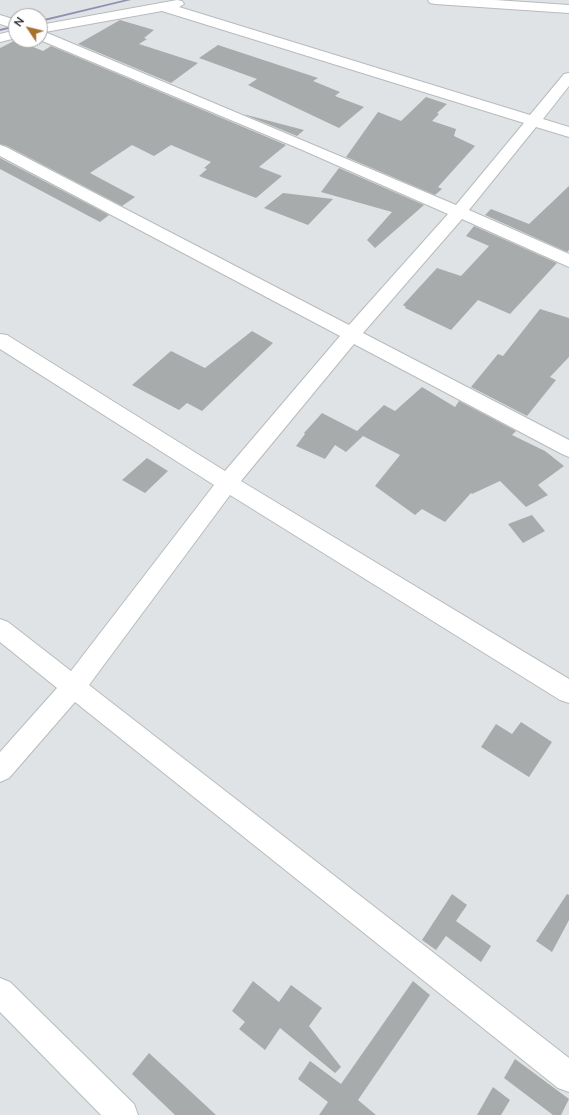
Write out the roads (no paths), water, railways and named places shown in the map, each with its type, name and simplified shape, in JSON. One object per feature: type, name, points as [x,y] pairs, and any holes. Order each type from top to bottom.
[{"type":"street","points":[[435,0],[569,9]]},
{"type":"street","points":[[48,28],[186,2]]},
{"type":"street","points":[[164,7],[569,132]]},
{"type":"street","points":[[48,15],[62,12]]},
{"type":"street","points":[[0,38],[8,28]]},
{"type":"street","points":[[48,38],[231,113],[569,261]]},
{"type":"street","points":[[0,770],[74,686],[227,483],[352,334],[459,212],[569,77]]},
{"type":"street","points":[[0,150],[569,449]]},
{"type":"street","points":[[0,340],[227,483],[569,692]]},
{"type":"street","points":[[0,629],[569,1077]]},
{"type":"street","points":[[0,992],[123,1115]]},
{"type":"waterway","points":[[48,19],[129,0]]},
{"type":"waterway","points":[[0,30],[8,28]]}]
